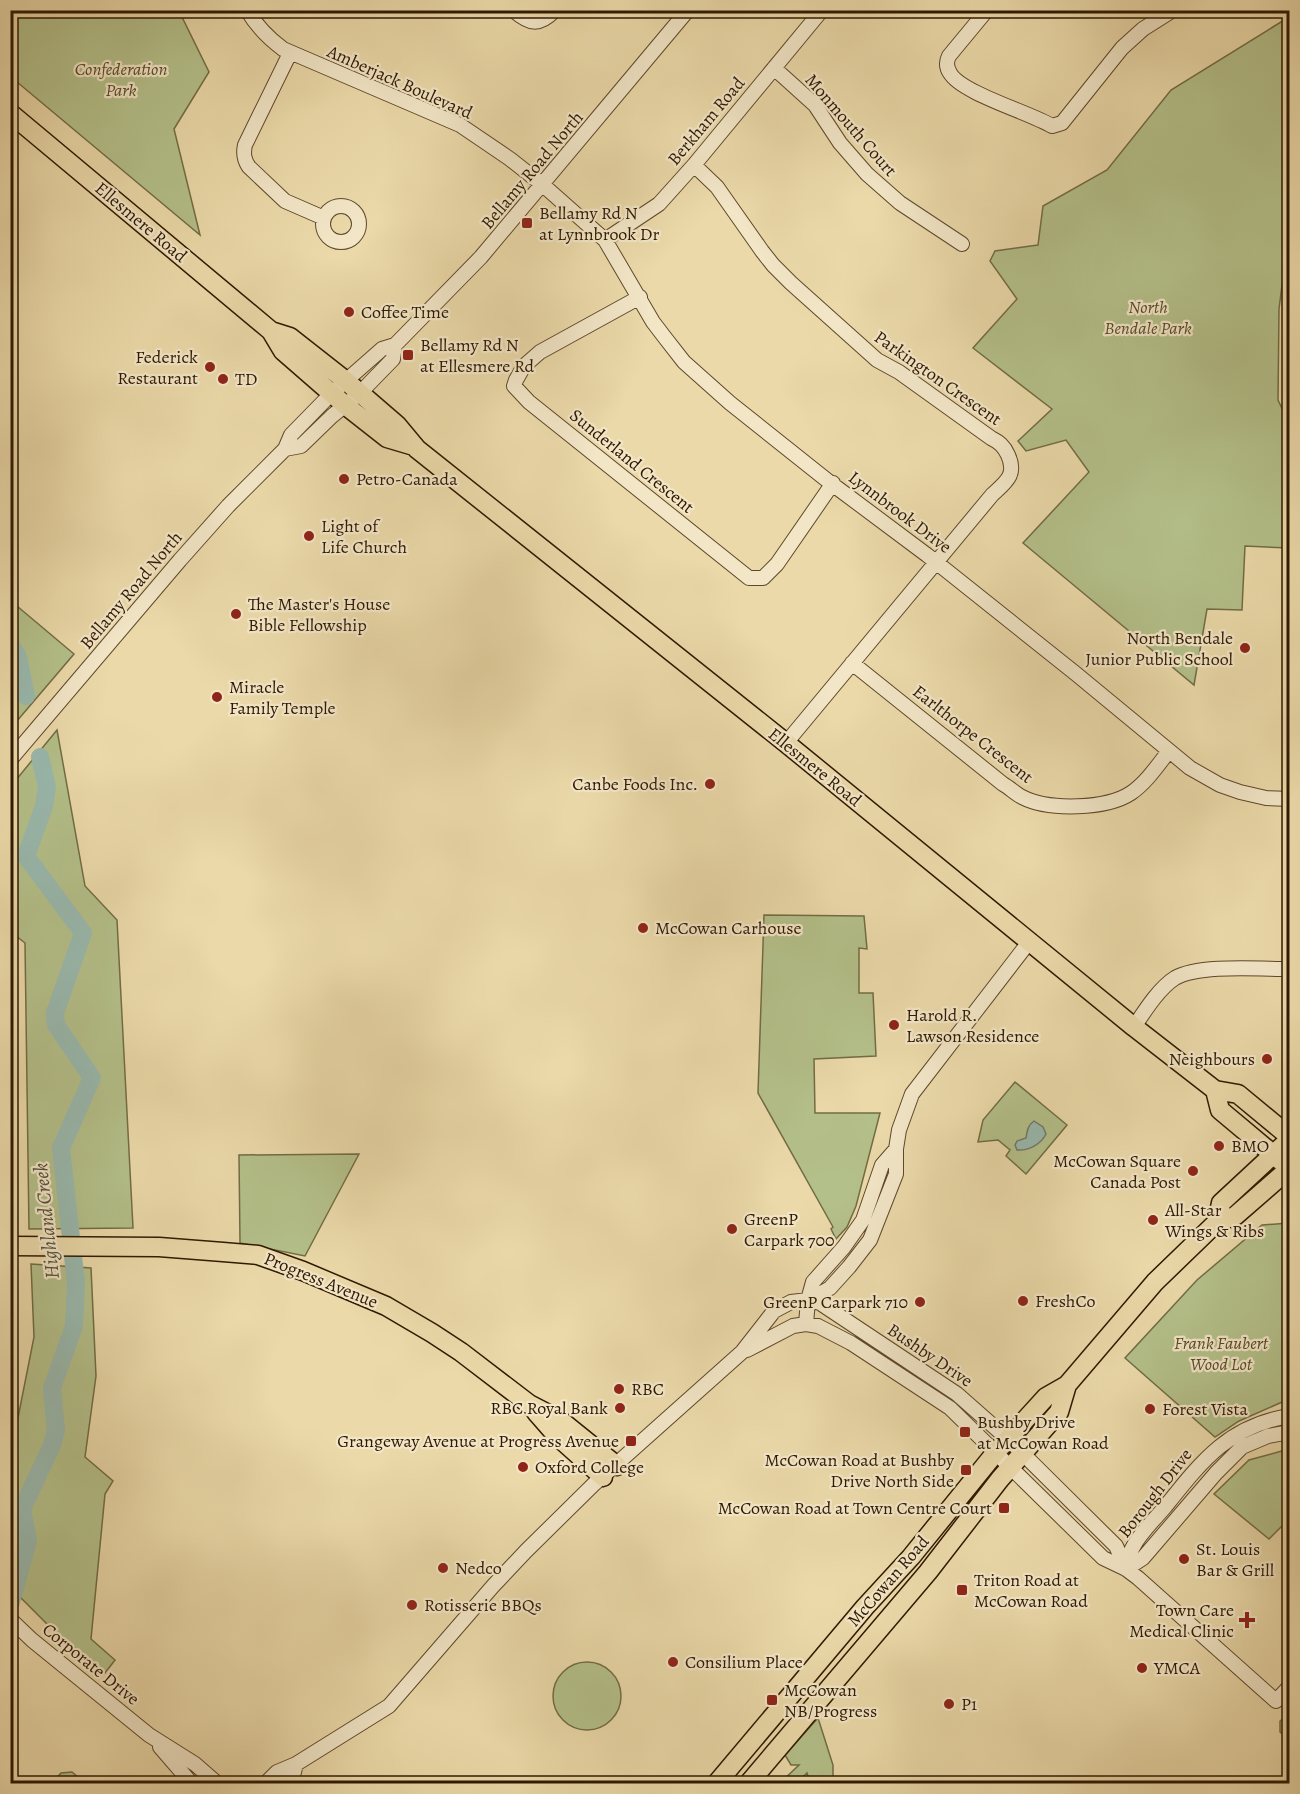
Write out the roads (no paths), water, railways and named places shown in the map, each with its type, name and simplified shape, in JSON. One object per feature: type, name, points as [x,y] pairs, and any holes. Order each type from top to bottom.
[{"type":"main road","name":"Ellesmere Road","points":[[10,113],[271,331],[283,351],[338,399],[387,438],[414,446]]},
{"type":"main road","name":"Ellesmere Road","points":[[271,331],[290,337],[353,387],[398,424],[414,446],[786,743],[1134,1027],[1215,1090],[1238,1094],[1290,1138]]},
{"type":"main road","name":"Ellesmere Road","points":[[1215,1090],[1220,1110],[1290,1168]]},
{"type":"main road","name":"McCowan Road","points":[[1217,1222],[1221,1203],[1290,1138]]},
{"type":"main road","name":"McCowan Road","points":[[716,1784],[865,1607],[911,1557],[1002,1445],[1046,1397],[1067,1385],[1155,1282],[1217,1222],[1234,1216],[1290,1168]]},
{"type":"main road","name":"Progress Avenue","points":[[10,1246],[159,1246],[258,1255],[303,1271],[402,1315],[461,1352],[530,1404],[557,1436],[610,1471]]},
{"type":"main road","name":"McCowan Road","points":[[748,1784],[928,1572],[1059,1412],[1067,1385]]},
{"type":"street","name":"Amberjack Boulevard","points":[[247,10],[254,23],[269,38],[290,53],[460,126],[543,184]]},
{"type":"street","points":[[513,10],[526,21],[536,21],[547,19],[555,10]]},
{"type":"street","name":"Bellamy Road North","points":[[10,760],[178,561],[228,506],[285,449],[291,435],[393,359],[395,345],[481,257],[688,10]]},
{"type":"street","name":"Berkham Road","points":[[605,240],[653,209],[694,165],[822,10]]},
{"type":"street","points":[[987,10],[949,56],[946,63],[950,74],[968,88],[1052,126],[1062,123],[1122,48],[1143,29],[1173,10]]},
{"type":"street","points":[[290,53],[244,145],[243,155],[249,167],[285,201],[324,218]]},
{"type":"street","name":"Monmouth Court","points":[[774,68],[815,105],[840,143],[867,174],[900,203],[962,244]]},
{"type":"street","name":"Parkington Crescent","points":[[694,165],[717,187],[772,266],[877,360],[899,372],[999,442],[1012,468],[1008,480],[992,495],[786,743]]},
{"type":"street","name":"Lynnbrook Drive","points":[[543,184],[605,240],[653,322],[676,352],[694,372],[741,412],[936,562],[1190,768],[1220,785],[1252,795],[1290,800]]},
{"type":"street","name":"Sunderland Crescent","points":[[640,297],[540,352],[524,366],[514,386],[529,402],[749,579],[763,578],[777,564],[832,483]]},
{"type":"street","name":"Earlthorpe Crescent","points":[[852,663],[1003,784],[1023,797],[1038,803],[1059,806],[1095,805],[1119,800],[1139,786],[1169,751]]},
{"type":"street","points":[[742,1352],[793,1326],[806,1324],[808,1300],[813,1282],[844,1247],[863,1220],[882,1166],[896,1149],[899,1130],[912,1094],[1029,942]]},
{"type":"street","points":[[1134,1027],[1166,986],[1174,979],[1195,970],[1290,969]]},
{"type":"street","points":[[266,1784],[277,1772],[296,1764],[389,1706],[526,1551],[610,1471],[742,1352],[774,1311],[791,1302],[808,1300]]},
{"type":"street","name":"Bushby Drive","points":[[808,1300],[820,1303],[957,1394],[1103,1558],[1126,1569],[1138,1578],[1276,1701],[1290,1686]]},
{"type":"street","name":"Bushby Drive","points":[[806,1324],[818,1326],[858,1348],[1002,1445]]},
{"type":"street","points":[[858,1348],[867,1334]]},
{"type":"street","points":[[933,1397],[940,1383]]},
{"type":"street","name":"Borough Drive","points":[[1126,1569],[1133,1547],[1210,1454],[1249,1427],[1290,1416]]},
{"type":"street","name":"Borough Drive","points":[[1126,1569],[1143,1558],[1216,1473],[1242,1447],[1269,1436],[1290,1432]]},
{"type":"street","name":"Corporate Drive","points":[[10,1619],[149,1735],[195,1764],[218,1784]]},
{"type":"street","name":"Corporate Drive","points":[[149,1735],[192,1784]]},
{"type":"street","points":[[291,1784],[296,1764]]},
{"type":"water","points":[[1034,1121],[1043,1127],[1046,1134],[1034,1146],[1017,1150],[1015,1145],[1017,1141],[1026,1138],[1029,1126]]},
{"type":"waterway","name":"Highland Creek","points":[[10,644],[18,657],[26,696]]},
{"type":"waterway","name":"Highland Creek","points":[[10,1605],[28,1541],[22,1509],[52,1445],[56,1430],[52,1388],[74,1326],[76,1283],[61,1148],[92,1078],[56,1025],[55,1013],[83,933],[26,856],[44,806],[47,787],[40,757]]},
{"type":"place","name":"Bellamy Rd N at Lynnbrook Dr","points":[[527,223]]},
{"type":"place","name":"Coffee Time","points":[[349,312]]},
{"type":"place","name":"Bellamy Rd N at Ellesmere Rd","points":[[408,355]]},
{"type":"place","name":"Federick Restaurant","points":[[210,367]]},
{"type":"place","name":"TD","points":[[223,379]]},
{"type":"place","name":"Petro-Canada","points":[[344,479]]},
{"type":"place","name":"Light of Life Church","points":[[309,536]]},
{"type":"place","name":"The Master's House Bible Fellowship","points":[[236,614]]},
{"type":"place","name":"North Bendale Junior Public School","points":[[1245,648]]},
{"type":"place","name":"Miracle Family Temple","points":[[217,697]]},
{"type":"place","name":"Canbe Foods Inc.","points":[[710,784]]},
{"type":"place","name":"McCowan Carhouse","points":[[643,928]]},
{"type":"place","name":"Harold R. Lawson Residence","points":[[894,1025]]},
{"type":"place","name":"Neighbours","points":[[1267,1059]]},
{"type":"place","name":"BMO","points":[[1219,1146]]},
{"type":"place","name":"McCowan Square Canada Post","points":[[1193,1171]]},
{"type":"place","name":"All-Star Wings & Ribs","points":[[1153,1220]]},
{"type":"place","name":"GreenP Carpark 700","points":[[732,1229]]},
{"type":"place","name":"FreshCo","points":[[1023,1301]]},
{"type":"place","name":"GreenP Carpark 710","points":[[920,1302]]},
{"type":"place","name":"RBC","points":[[619,1389]]},
{"type":"place","name":"RBC Royal Bank","points":[[620,1408]]},
{"type":"place","name":"Forest Vista","points":[[1150,1409]]},
{"type":"place","name":"Bushby Drive at McCowan Road","points":[[965,1432]]},
{"type":"place","name":"Grangeway Avenue at Progress Avenue","points":[[631,1441]]},
{"type":"place","name":"Oxford College","points":[[523,1467]]},
{"type":"place","name":"McCowan Road at Bushby Drive North Side","points":[[966,1470]]},
{"type":"place","name":"McCowan Road at Town Centre Court","points":[[1004,1508]]},
{"type":"place","name":"St. Louis Bar & Grill","points":[[1184,1559]]},
{"type":"place","name":"Nedco","points":[[443,1568]]},
{"type":"place","name":"Triton Road at McCowan Road","points":[[962,1590]]},
{"type":"place","name":"Rotisserie BBQs","points":[[412,1605]]},
{"type":"place","name":"Town Care Medical Clinic","points":[[1247,1620]]},
{"type":"place","name":"Consilium Place","points":[[673,1662]]},
{"type":"place","name":"YMCA","points":[[1142,1668]]},
{"type":"place","name":"McCowan NB/Progress","points":[[772,1700]]},
{"type":"place","name":"P1","points":[[949,1704]]},
{"type":"park label","name":"Confederation Park","points":[[121,79]]},
{"type":"park label","name":"North Bendale Park","points":[[1148,317]]},
{"type":"park label","name":"Frank Faubert Wood Lot","points":[[1221,1353]]}]
